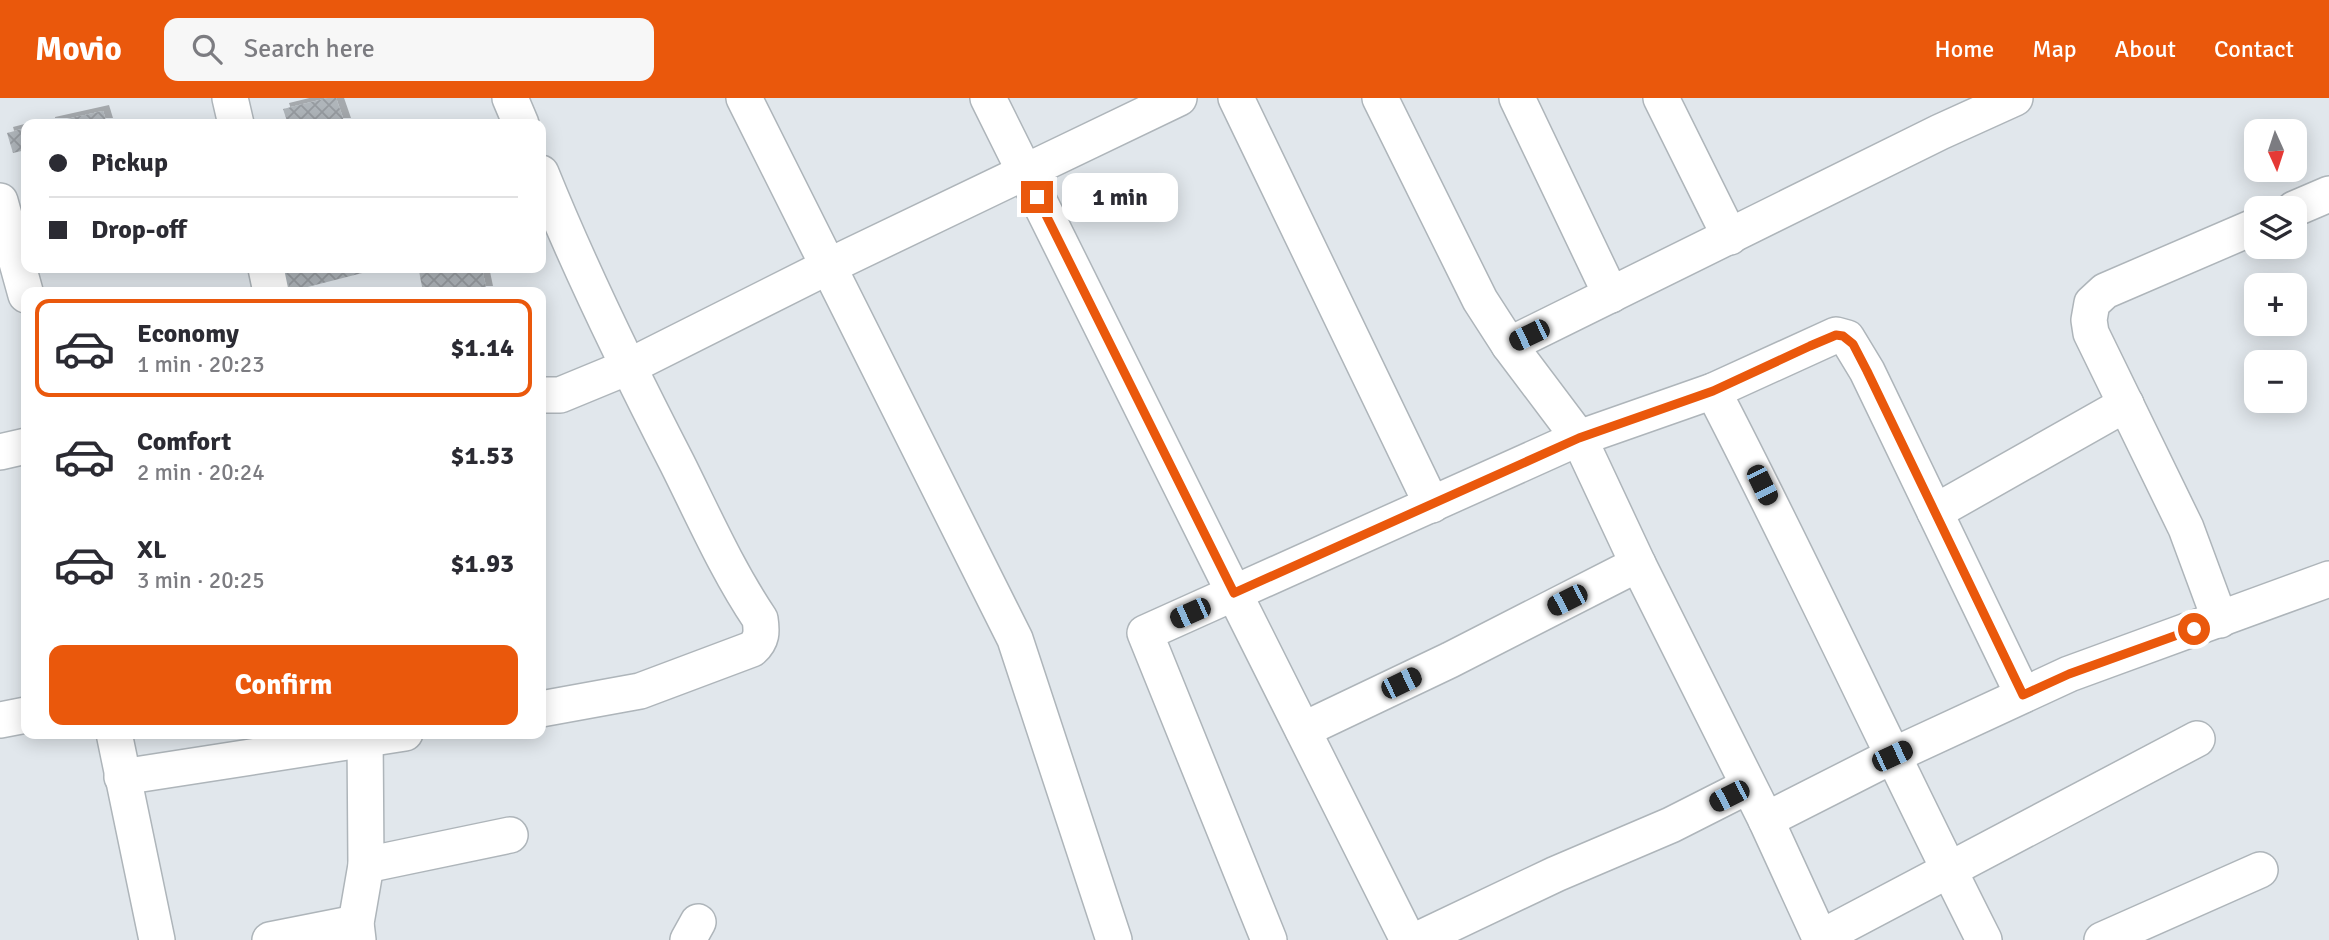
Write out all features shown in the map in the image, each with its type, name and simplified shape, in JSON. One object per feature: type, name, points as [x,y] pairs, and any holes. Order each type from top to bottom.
[{"type":"street","points":[[230,98],[235,119]]},
{"type":"street","points":[[510,98],[519,119]]},
{"type":"street","points":[[744,98],[1015,639],[1115,940]]},
{"type":"street","points":[[988,98],[1408,940]]},
{"type":"street","points":[[546,395],[560,395],[628,367],[827,267],[1179,98]]},
{"type":"street","points":[[1236,98],[1432,505]]},
{"type":"street","points":[[1380,98],[1480,300],[1509,345],[1579,438],[1638,564],[1766,820],[1820,939],[2197,739]]},
{"type":"street","points":[[1517,98],[1611,295]]},
{"type":"street","points":[[1661,98],[1730,237]]},
{"type":"street","points":[[1509,345],[1730,237],[1966,108],[2015,98]]},
{"type":"street","points":[[546,185],[570,244],[628,367],[720,548],[760,619],[762,631],[759,643],[742,654],[640,691],[546,708]]},
{"type":"street","points":[[2307,203],[2329,194]]},
{"type":"street","points":[[0,201],[24,287]]},
{"type":"street","points":[[2220,620],[2186,528],[2091,333],[2089,320],[2092,303],[2105,291],[2244,231]]},
{"type":"street","points":[[1269,940],[1145,634],[1579,438],[1713,391],[1836,335],[1847,338],[1867,371],[2023,695]]},
{"type":"street","points":[[1713,391],[1762,485],[1984,940]]},
{"type":"street","points":[[1935,512],[2126,404]]},
{"type":"street","points":[[0,452],[21,447]]},
{"type":"street","points":[[1303,730],[1450,660],[1638,564]]},
{"type":"street","points":[[1766,820],[1892,756],[2069,674],[2329,579]]},
{"type":"street","points":[[0,720],[21,716]]},
{"type":"street","points":[[115,739],[157,940]]},
{"type":"street","points":[[122,778],[354,739]]},
{"type":"street","points":[[270,940],[357,932],[366,865],[366,739]]},
{"type":"street","points":[[1417,940],[1556,874],[1671,825],[1748,786]]},
{"type":"street","points":[[366,865],[510,835]]},
{"type":"street","points":[[2102,940],[2260,870]]},
{"type":"building","points":[[336,98],[343,119],[286,119],[283,109]]},
{"type":"building","points":[[103,111],[105,119],[67,119]]},
{"type":"building","points":[[21,129],[21,151],[13,153],[7,133]]},
{"type":"building","points":[[282,273],[362,273],[308,287],[287,287]]},
{"type":"building","points":[[419,273],[483,273],[486,287],[422,287]]},
{"type":"route","points":[[1037,197],[1234,593],[1579,438],[1713,391],[1836,335],[1847,338],[1853,344],[2023,695],[2069,674],[2194,629]]}]
